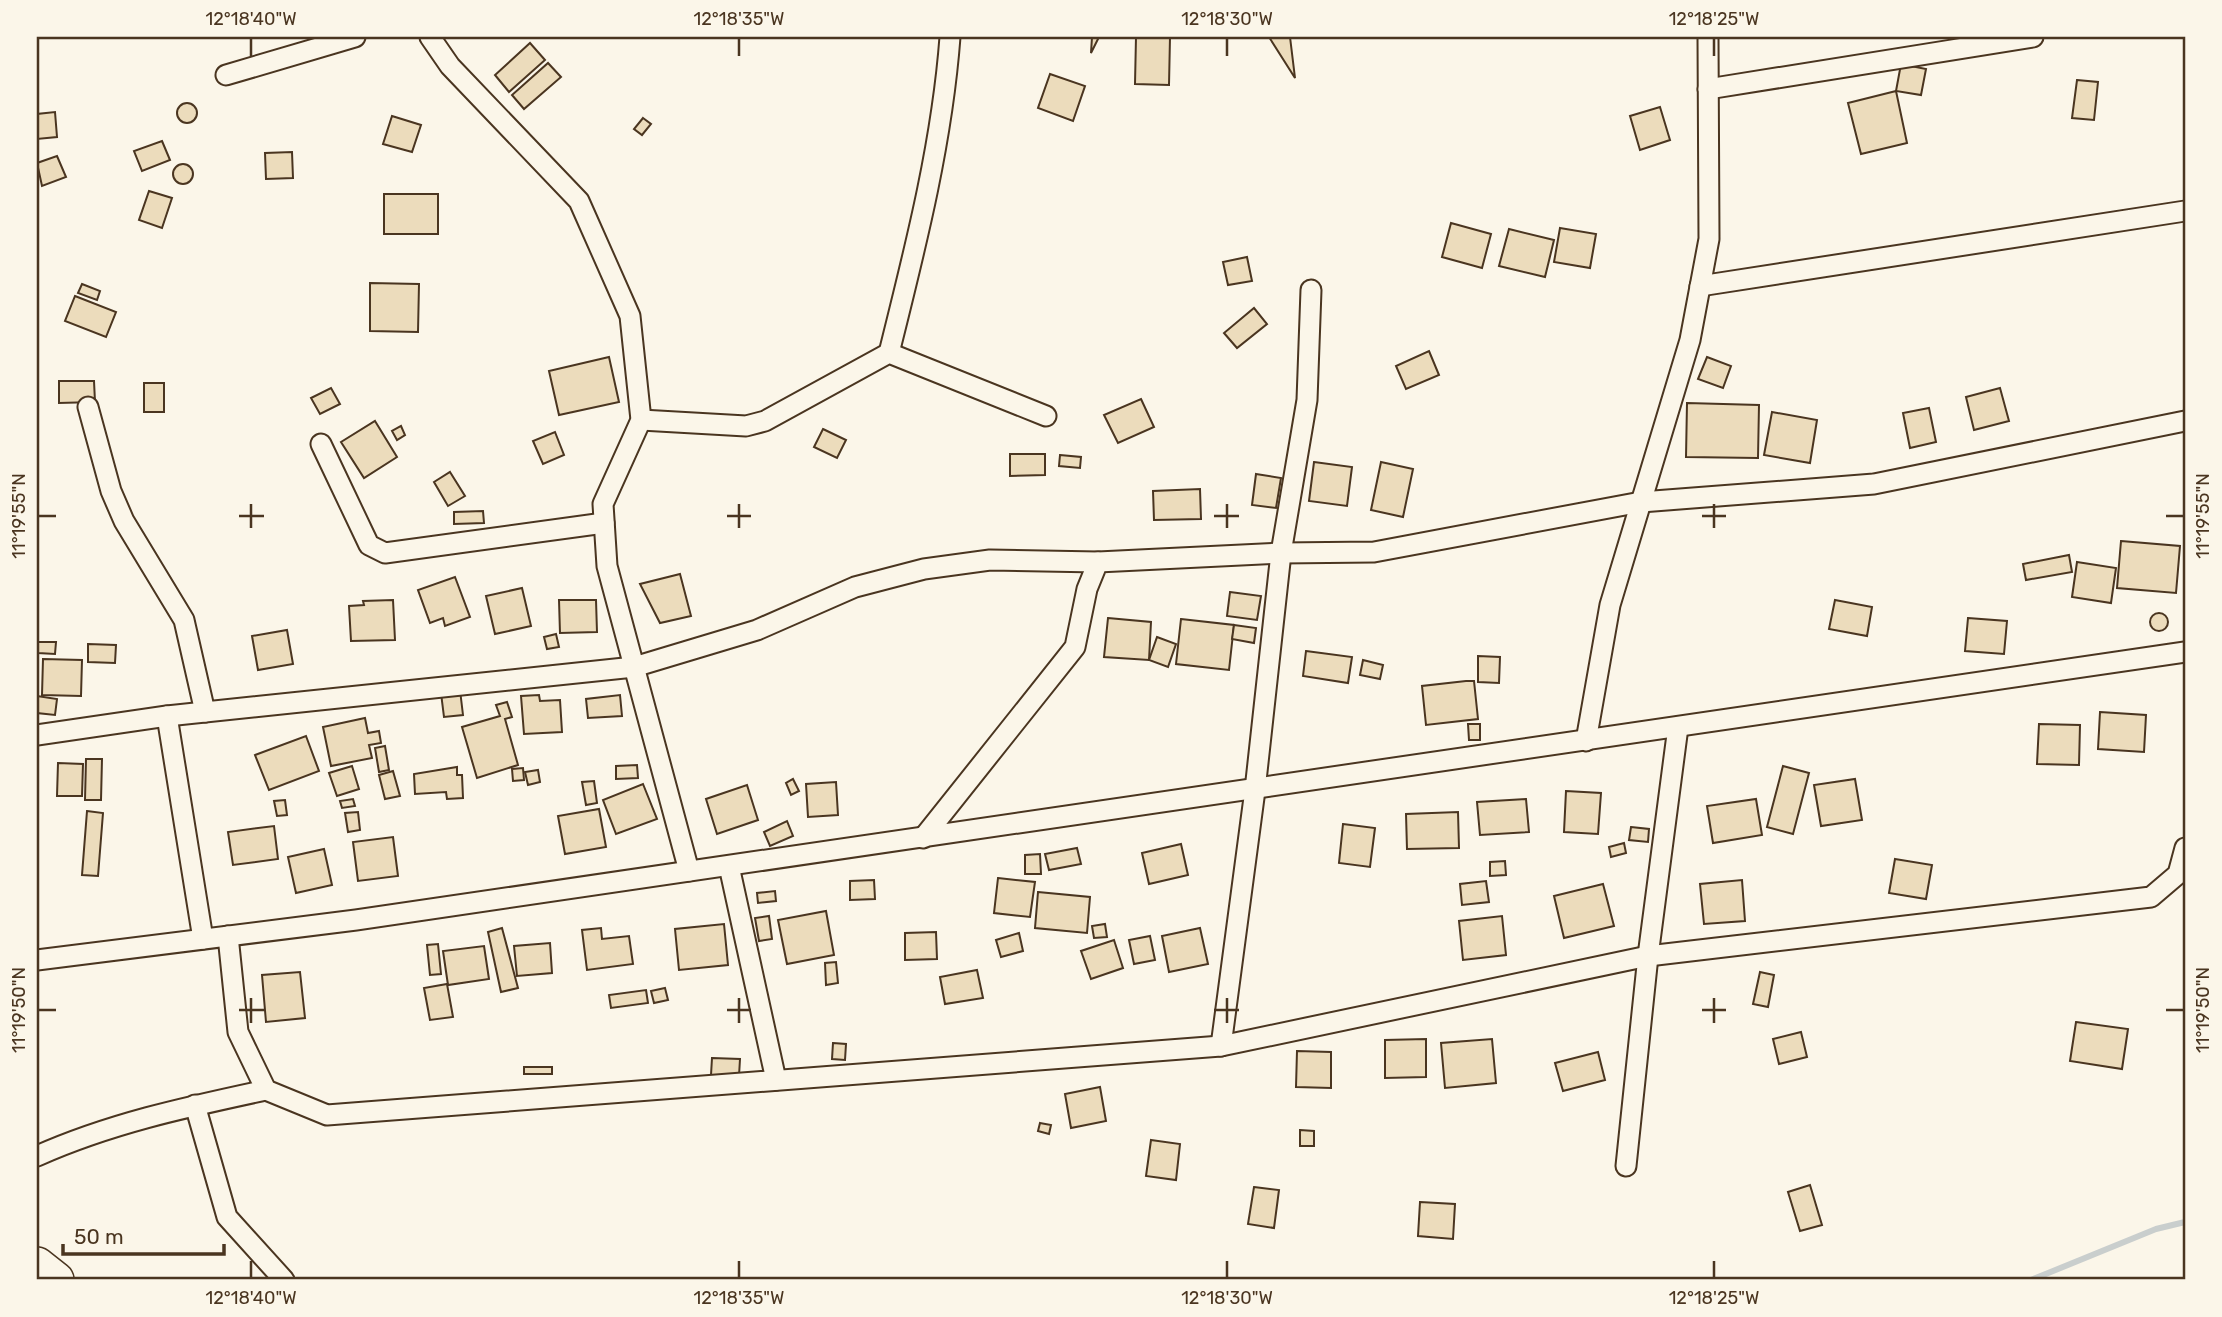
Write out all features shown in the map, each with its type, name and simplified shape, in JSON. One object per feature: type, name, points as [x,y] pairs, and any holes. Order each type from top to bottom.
[{"type":"highway","points":[[37,1265],[56,1280]]},
{"type":"street","points":[[226,75],[355,37]]},
{"type":"street","points":[[430,37],[450,66],[579,201],[630,316],[641,420],[603,504],[607,566],[690,872]]},
{"type":"street","points":[[641,420],[746,426],[765,421],[889,353],[919,232],[947,77],[950,37]]},
{"type":"street","points":[[1586,741],[1610,605],[1690,340],[1709,239],[1708,37]]},
{"type":"street","points":[[1708,89],[2034,37]]},
{"type":"street","points":[[1700,286],[2185,211]]},
{"type":"street","points":[[1221,1046],[1255,790],[1281,553],[1307,400],[1311,290]]},
{"type":"street","points":[[889,353],[1046,416]]},
{"type":"street","points":[[88,407],[111,491],[124,521],[184,620],[205,712]]},
{"type":"street","points":[[37,735],[167,716],[634,667],[757,630],[855,587],[924,569],[990,560],[1098,562],[1281,553],[1374,552],[1641,502],[1874,484],[2185,421]]},
{"type":"street","points":[[321,444],[369,545],[385,553],[604,523]]},
{"type":"street","points":[[923,838],[1075,647],[1087,589],[1098,562]]},
{"type":"street","points":[[37,960],[690,872],[2185,652]]},
{"type":"street","points":[[167,716],[203,939]]},
{"type":"street","points":[[1626,1166],[1648,956],[1678,727]]},
{"type":"street","points":[[37,1156],[86,1134],[195,1105],[266,1090],[327,1115],[1221,1046],[1648,956],[2151,897],[2178,874],[2185,848]]},
{"type":"street","points":[[729,866],[776,1080]]},
{"type":"street","points":[[229,936],[238,1032],[266,1090]]},
{"type":"street","points":[[195,1105],[227,1217],[284,1280]]},
{"type":"building","points":[[1092,37],[1099,37],[1091,53]]},
{"type":"building","points":[[1136,37],[1170,37],[1169,85],[1135,84]]},
{"type":"building","points":[[1269,37],[1290,37],[1295,78]]},
{"type":"building","points":[[530,43],[545,60],[509,92],[495,75]]},
{"type":"building","points":[[548,63],[561,77],[524,109],[512,95]]},
{"type":"building","points":[[1901,64],[1926,69],[1921,95],[1896,91]]},
{"type":"building","points":[[1050,74],[1085,86],[1073,121],[1038,108]]},
{"type":"building","points":[[2077,80],[2098,82],[2094,120],[2072,118]]},
{"type":"building","points":[[1896,91],[1907,143],[1861,154],[1848,103]]},
{"type":"building","points":[[187,103],[194,106],[197,113],[194,120],[187,123],[180,120],[177,113],[180,106]]},
{"type":"building","points":[[1660,107],[1670,140],[1640,150],[1630,116]]},
{"type":"building","points":[[55,112],[57,137],[37,139],[37,114]]},
{"type":"building","points":[[392,116],[421,125],[412,152],[383,144]]},
{"type":"building","points":[[643,118],[651,124],[642,135],[634,129]]},
{"type":"building","points":[[162,141],[170,160],[142,171],[134,151]]},
{"type":"building","points":[[292,152],[293,178],[266,179],[265,153]]},
{"type":"building","points":[[57,156],[66,177],[42,186],[37,163]]},
{"type":"building","points":[[183,164],[190,167],[193,174],[190,181],[183,184],[176,181],[173,174],[176,167]]},
{"type":"building","points":[[149,191],[172,198],[162,228],[139,220]]},
{"type":"building","points":[[384,194],[438,194],[438,234],[384,234]]},
{"type":"building","points":[[1451,223],[1491,234],[1482,268],[1442,257]]},
{"type":"building","points":[[1560,228],[1596,234],[1590,268],[1554,262]]},
{"type":"building","points":[[1509,229],[1554,240],[1545,277],[1499,266]]},
{"type":"building","points":[[1247,257],[1252,281],[1228,285],[1223,262]]},
{"type":"building","points":[[370,283],[419,284],[418,332],[370,331]]},
{"type":"building","points":[[82,284],[100,291],[97,300],[78,293]]},
{"type":"building","points":[[75,296],[116,312],[106,337],[65,321]]},
{"type":"building","points":[[1254,308],[1267,324],[1237,348],[1224,333]]},
{"type":"building","points":[[1429,351],[1439,375],[1406,389],[1396,366]]},
{"type":"building","points":[[609,357],[619,402],[559,415],[549,371]]},
{"type":"building","points":[[1707,357],[1731,366],[1723,388],[1698,379]]},
{"type":"building","points":[[59,381],[94,381],[95,402],[59,403]]},
{"type":"building","points":[[144,383],[164,383],[164,412],[144,412]]},
{"type":"building","points":[[331,388],[340,404],[320,414],[311,398]]},
{"type":"building","points":[[2000,388],[2009,421],[1974,430],[1966,397]]},
{"type":"building","points":[[1141,399],[1154,427],[1118,443],[1104,415]]},
{"type":"building","points":[[1687,403],[1759,405],[1758,458],[1686,457]]},
{"type":"building","points":[[1929,408],[1936,442],[1910,448],[1903,413]]},
{"type":"building","points":[[1772,412],[1817,420],[1810,463],[1764,455]]},
{"type":"building","points":[[375,421],[397,457],[364,478],[341,442]]},
{"type":"building","points":[[401,426],[405,435],[397,440],[392,431]]},
{"type":"building","points":[[823,429],[846,440],[837,458],[814,447]]},
{"type":"building","points":[[555,432],[564,455],[543,464],[533,441]]},
{"type":"building","points":[[1010,454],[1045,454],[1045,475],[1010,476]]},
{"type":"building","points":[[1060,455],[1081,457],[1080,468],[1059,466]]},
{"type":"building","points":[[1314,462],[1352,467],[1347,506],[1309,501]]},
{"type":"building","points":[[1381,462],[1413,469],[1403,517],[1371,510]]},
{"type":"building","points":[[450,472],[465,496],[448,506],[434,482]]},
{"type":"building","points":[[1256,474],[1281,478],[1276,508],[1252,505]]},
{"type":"building","points":[[1200,489],[1201,519],[1154,520],[1153,491]]},
{"type":"building","points":[[483,511],[484,523],[454,524],[454,512]]},
{"type":"building","points":[[2121,541],[2180,546],[2176,593],[2117,588]]},
{"type":"building","points":[[2069,555],[2072,572],[2026,580],[2023,564]]},
{"type":"building","points":[[2077,562],[2116,568],[2111,603],[2072,597]]},
{"type":"building","points":[[680,574],[691,616],[660,623],[640,584]]},
{"type":"building","points":[[455,577],[470,617],[445,626],[443,618],[430,623],[418,590]]},
{"type":"building","points":[[522,588],[531,626],[495,634],[486,596]]},
{"type":"building","points":[[1230,592],[1261,596],[1257,620],[1227,616]]},
{"type":"building","points":[[393,600],[395,640],[351,641],[349,606],[364,605],[363,601]]},
{"type":"building","points":[[559,600],[596,600],[597,632],[560,633]]},
{"type":"building","points":[[1835,600],[1872,607],[1867,636],[1829,629]]},
{"type":"building","points":[[2155,613],[2163,613],[2168,622],[2166,629],[2155,631],[2150,626],[2150,618]]},
{"type":"building","points":[[1108,618],[1151,622],[1149,660],[1104,657]]},
{"type":"building","points":[[1968,618],[2007,621],[2004,654],[1965,651]]},
{"type":"building","points":[[1181,619],[1234,625],[1229,670],[1176,664]]},
{"type":"building","points":[[1234,625],[1256,628],[1254,643],[1232,639]]},
{"type":"building","points":[[287,630],[293,664],[258,670],[252,636]]},
{"type":"building","points":[[556,634],[559,647],[547,649],[544,637]]},
{"type":"building","points":[[1157,637],[1176,644],[1168,667],[1149,660]]},
{"type":"building","points":[[38,642],[56,642],[55,654],[38,653]]},
{"type":"building","points":[[88,644],[116,645],[115,663],[88,662]]},
{"type":"building","points":[[1306,651],[1352,657],[1348,683],[1303,676]]},
{"type":"building","points":[[1478,656],[1500,657],[1499,683],[1478,682]]},
{"type":"building","points":[[43,659],[82,660],[81,696],[42,695]]},
{"type":"building","points":[[1363,660],[1383,665],[1380,679],[1360,675]]},
{"type":"building","points":[[1474,681],[1478,719],[1426,725],[1422,686]]},
{"type":"building","points":[[460,690],[463,715],[444,717],[441,693]]},
{"type":"building","points":[[539,695],[540,701],[560,700],[562,732],[524,734],[521,696]]},
{"type":"building","points":[[620,695],[622,716],[588,718],[586,699]]},
{"type":"building","points":[[37,696],[57,699],[55,715],[37,713]]},
{"type":"building","points":[[507,702],[512,717],[505,719],[518,765],[477,778],[462,727],[500,716],[496,705]]},
{"type":"building","points":[[2100,712],[2146,715],[2144,752],[2098,749]]},
{"type":"building","points":[[365,718],[368,733],[379,731],[381,743],[369,745],[372,758],[331,766],[323,727]]},
{"type":"building","points":[[1468,724],[1480,724],[1480,740],[1469,740]]},
{"type":"building","points":[[2039,724],[2080,725],[2079,765],[2037,764]]},
{"type":"building","points":[[306,736],[319,771],[269,790],[255,755]]},
{"type":"building","points":[[385,746],[389,770],[379,772],[375,748]]},
{"type":"building","points":[[86,759],[102,759],[101,800],[85,800]]},
{"type":"building","points":[[58,763],[83,764],[82,796],[57,796]]},
{"type":"building","points":[[637,765],[638,778],[616,779],[616,766]]},
{"type":"building","points":[[352,766],[359,789],[337,796],[329,773]]},
{"type":"building","points":[[1783,766],[1809,773],[1793,834],[1767,827]]},
{"type":"building","points":[[457,767],[457,775],[462,775],[463,798],[447,799],[446,792],[415,794],[414,774]]},
{"type":"building","points":[[523,768],[524,780],[513,781],[512,769]]},
{"type":"building","points":[[538,770],[540,782],[528,785],[525,772]]},
{"type":"building","points":[[393,771],[400,796],[385,799],[379,775]]},
{"type":"building","points":[[793,779],[799,791],[791,795],[786,783]]},
{"type":"building","points":[[1855,779],[1862,820],[1821,826],[1814,785]]},
{"type":"building","points":[[594,781],[597,803],[586,805],[582,782]]},
{"type":"building","points":[[836,782],[838,815],[808,817],[806,784]]},
{"type":"building","points":[[643,784],[657,819],[616,834],[603,800]]},
{"type":"building","points":[[747,785],[758,820],[717,834],[706,799]]},
{"type":"building","points":[[1566,791],[1601,793],[1598,834],[1564,832]]},
{"type":"building","points":[[353,799],[355,806],[342,808],[340,801]]},
{"type":"building","points":[[1526,799],[1529,832],[1480,835],[1477,802]]},
{"type":"building","points":[[1756,799],[1762,835],[1713,843],[1707,806]]},
{"type":"building","points":[[285,800],[287,815],[277,816],[274,801]]},
{"type":"building","points":[[599,809],[606,847],[565,854],[558,816]]},
{"type":"building","points":[[87,811],[103,813],[98,876],[82,875]]},
{"type":"building","points":[[358,812],[360,830],[348,832],[345,813]]},
{"type":"building","points":[[1458,812],[1459,848],[1407,849],[1406,814]]},
{"type":"building","points":[[787,821],[793,836],[770,846],[764,832]]},
{"type":"building","points":[[1343,824],[1375,828],[1370,867],[1339,863]]},
{"type":"building","points":[[274,826],[278,859],[233,865],[228,832]]},
{"type":"building","points":[[1631,827],[1649,829],[1648,842],[1629,840]]},
{"type":"building","points":[[393,837],[398,876],[358,881],[353,842]]},
{"type":"building","points":[[1624,843],[1626,853],[1611,857],[1609,847]]},
{"type":"building","points":[[1181,844],[1188,875],[1149,884],[1142,853]]},
{"type":"building","points":[[1077,848],[1081,864],[1049,870],[1045,854]]},
{"type":"building","points":[[324,849],[332,885],[296,893],[288,857]]},
{"type":"building","points":[[1040,854],[1041,874],[1025,874],[1025,855]]},
{"type":"building","points":[[1895,859],[1932,865],[1926,899],[1889,893]]},
{"type":"building","points":[[1505,861],[1506,875],[1490,876],[1490,862]]},
{"type":"building","points":[[998,878],[1035,882],[1030,917],[994,913]]},
{"type":"building","points":[[874,880],[875,899],[850,900],[850,881]]},
{"type":"building","points":[[1742,880],[1745,921],[1704,924],[1700,884]]},
{"type":"building","points":[[1486,881],[1489,902],[1462,905],[1460,884]]},
{"type":"building","points":[[1603,884],[1614,926],[1564,938],[1554,896]]},
{"type":"building","points":[[775,891],[776,901],[758,903],[757,893]]},
{"type":"building","points":[[1038,892],[1090,897],[1087,933],[1035,928]]},
{"type":"building","points":[[826,911],[834,955],[787,964],[778,920]]},
{"type":"building","points":[[769,916],[772,939],[759,941],[755,918]]},
{"type":"building","points":[[1502,916],[1506,955],[1463,960],[1459,921]]},
{"type":"building","points":[[724,924],[728,965],[679,970],[675,929]]},
{"type":"building","points":[[1105,924],[1107,937],[1094,938],[1092,926]]},
{"type":"building","points":[[502,928],[518,988],[501,992],[488,932]]},
{"type":"building","points":[[601,928],[602,939],[629,936],[633,964],[587,970],[582,930]]},
{"type":"building","points":[[1200,928],[1208,964],[1169,972],[1162,936]]},
{"type":"building","points":[[936,932],[937,959],[905,960],[905,933]]},
{"type":"building","points":[[1019,933],[1023,951],[1001,957],[996,940]]},
{"type":"building","points":[[1150,936],[1155,960],[1134,964],[1129,940]]},
{"type":"building","points":[[1114,940],[1123,968],[1091,979],[1081,951]]},
{"type":"building","points":[[550,943],[552,973],[517,976],[514,946]]},
{"type":"building","points":[[438,944],[441,974],[430,975],[427,945]]},
{"type":"building","points":[[484,946],[489,979],[448,985],[443,951]]},
{"type":"building","points":[[836,962],[838,983],[826,985],[825,963]]},
{"type":"building","points":[[977,970],[983,998],[945,1004],[940,977]]},
{"type":"building","points":[[300,972],[305,1018],[266,1022],[262,975]]},
{"type":"building","points":[[1760,972],[1774,975],[1768,1007],[1753,1004]]},
{"type":"building","points":[[447,984],[453,1017],[430,1020],[424,988]]},
{"type":"building","points":[[665,988],[668,1000],[654,1003],[651,991]]},
{"type":"building","points":[[646,990],[648,1003],[611,1008],[609,995]]},
{"type":"building","points":[[2076,1022],[2128,1029],[2122,1069],[2070,1061]]},
{"type":"building","points":[[1801,1032],[1807,1057],[1779,1064],[1773,1039]]},
{"type":"building","points":[[1426,1039],[1426,1077],[1385,1078],[1385,1040]]},
{"type":"building","points":[[1492,1039],[1496,1083],[1445,1088],[1441,1043]]},
{"type":"building","points":[[833,1043],[846,1044],[845,1060],[832,1059]]},
{"type":"building","points":[[1297,1051],[1331,1052],[1331,1088],[1296,1087]]},
{"type":"building","points":[[1598,1052],[1605,1080],[1563,1091],[1555,1063]]},
{"type":"building","points":[[712,1058],[740,1059],[739,1076],[711,1075]]},
{"type":"building","points":[[524,1067],[552,1067],[552,1074],[524,1074]]},
{"type":"building","points":[[1100,1087],[1106,1121],[1071,1128],[1065,1094]]},
{"type":"building","points":[[1040,1123],[1051,1125],[1049,1134],[1038,1131]]},
{"type":"building","points":[[1300,1130],[1314,1131],[1314,1146],[1300,1146]]},
{"type":"building","points":[[1151,1140],[1180,1144],[1176,1180],[1146,1176]]},
{"type":"building","points":[[1810,1185],[1822,1225],[1800,1231],[1788,1192]]},
{"type":"building","points":[[1254,1187],[1279,1190],[1274,1228],[1248,1224]]},
{"type":"building","points":[[1420,1202],[1455,1204],[1453,1239],[1418,1236]]},
{"type":"waterway","points":[[2031,1280],[2156,1229],[2185,1222]]}]
